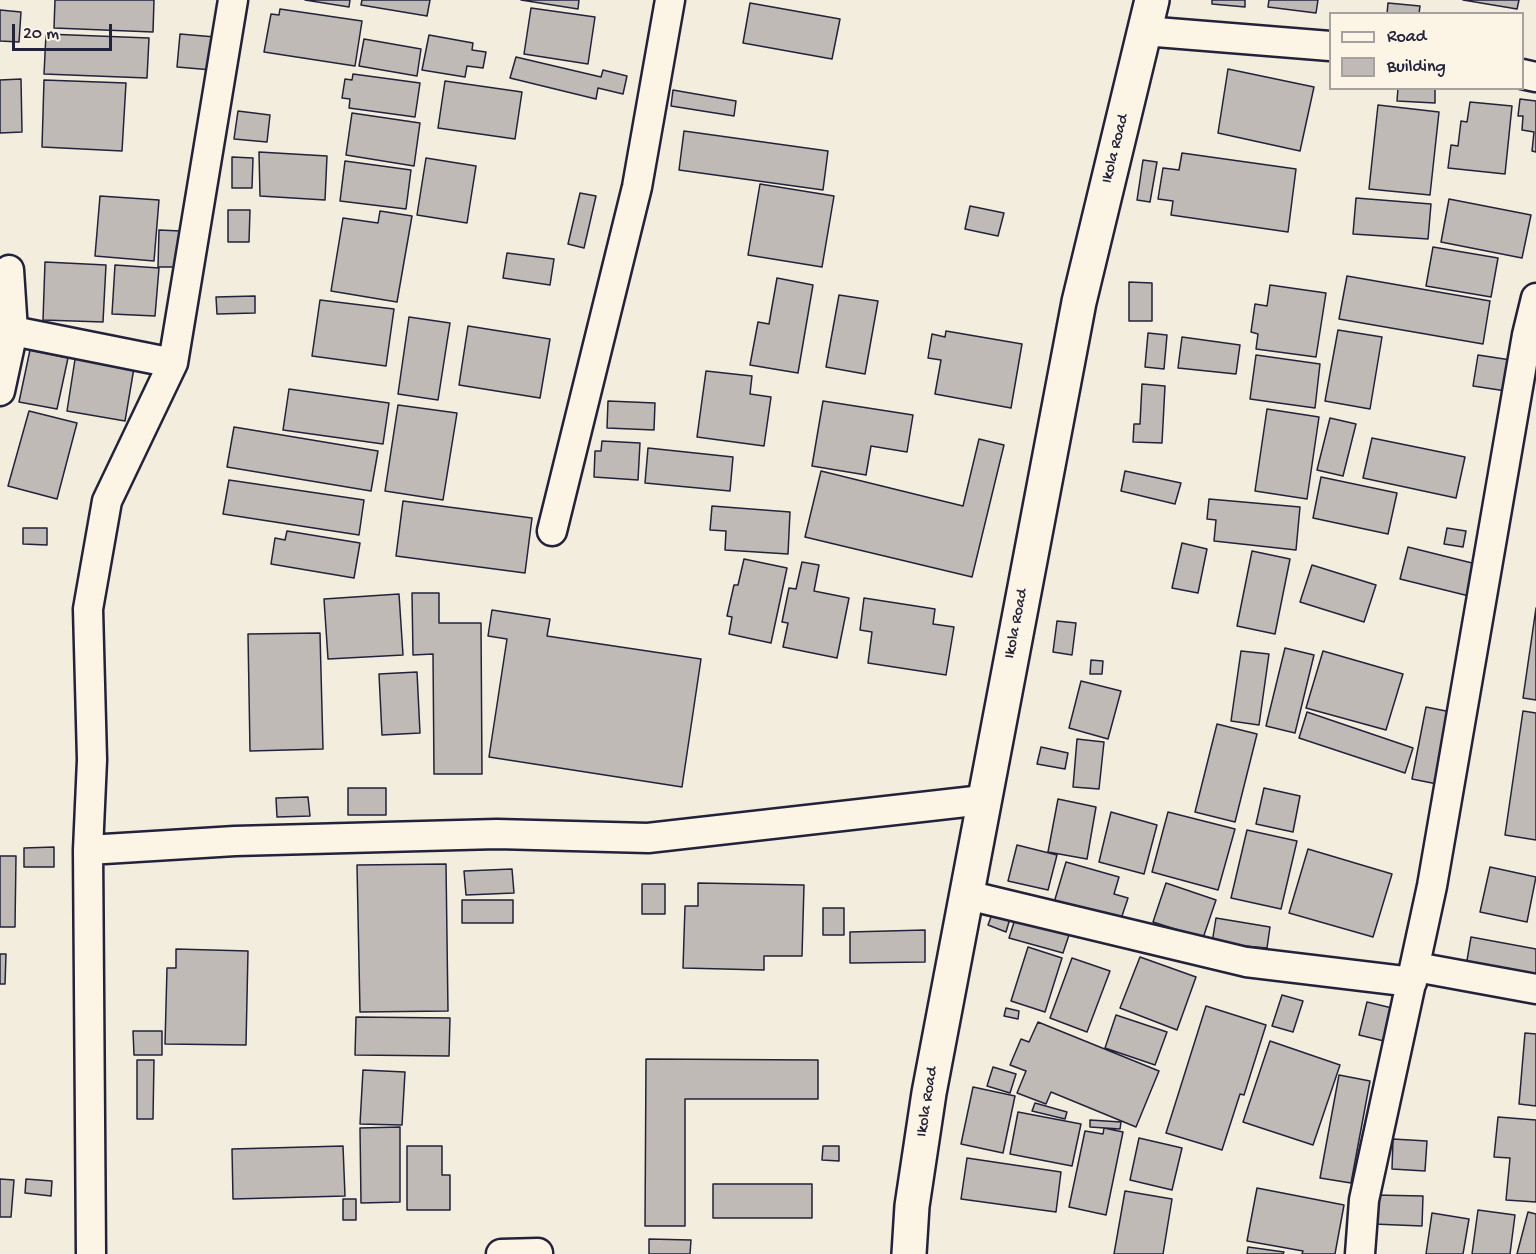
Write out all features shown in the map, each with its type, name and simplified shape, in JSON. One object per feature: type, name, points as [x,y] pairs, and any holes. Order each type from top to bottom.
[{"type":"street","points":[[91,1254],[88,850],[92,760],[88,609],[107,501],[173,363],[233,0]]},
{"type":"street","points":[[552,531],[637,187],[670,0]]},
{"type":"street","points":[[1148,15],[1329,46]]},
{"type":"street","name":"Ikola Road","points":[[909,1254],[912,1206],[929,1093],[1079,302],[1148,15]]},
{"type":"street","points":[[0,391],[13,331],[9,270]]},
{"type":"street","points":[[1360,1254],[1364,1200],[1414,975],[1527,335],[1536,298]]},
{"type":"street","points":[[13,331],[173,363]]},
{"type":"street","points":[[88,850],[235,841],[497,834],[648,838],[983,800]]},
{"type":"street","points":[[967,895],[1246,962],[1414,975],[1536,989]]},
{"type":"street","points":[[501,1254],[538,1253]]},
{"type":"building","points":[[55,0],[154,0],[153,32],[54,28]]},
{"type":"building","points":[[305,0],[350,0],[349,7]]},
{"type":"building","points":[[362,0],[430,0],[427,16],[361,5]]},
{"type":"building","points":[[521,0],[579,0],[578,9]]},
{"type":"building","points":[[1212,0],[1245,0],[1245,7],[1212,4]]},
{"type":"building","points":[[1269,0],[1318,0],[1316,13],[1268,7]]},
{"type":"building","points":[[1463,0],[1519,0],[1517,9]]},
{"type":"building","points":[[750,3],[840,19],[832,59],[743,43]]},
{"type":"building","points":[[1388,3],[1420,6],[1419,12],[1387,12]]},
{"type":"building","points":[[531,8],[595,17],[588,64],[524,54]]},
{"type":"building","points":[[280,9],[362,21],[355,66],[264,52],[271,14],[279,15]]},
{"type":"building","points":[[0,10],[21,12],[19,42],[0,41]]},
{"type":"building","points":[[46,34],[149,38],[147,78],[44,74]]},
{"type":"building","points":[[180,34],[215,37],[212,70],[177,67]]},
{"type":"building","points":[[429,35],[473,43],[472,50],[486,52],[483,68],[467,66],[465,77],[422,70]]},
{"type":"building","points":[[364,39],[421,49],[417,76],[359,66]]},
{"type":"building","points":[[516,57],[601,77],[603,70],[627,76],[623,94],[598,88],[596,99],[510,78]]},
{"type":"building","points":[[1228,69],[1314,87],[1300,151],[1218,133]]},
{"type":"building","points":[[353,74],[420,83],[415,117],[349,108],[350,99],[342,98],[345,79],[352,80]]},
{"type":"building","points":[[21,79],[22,132],[0,133],[0,80]]},
{"type":"building","points":[[44,80],[126,83],[122,151],[42,147]]},
{"type":"building","points":[[445,81],[522,92],[515,139],[438,128]]},
{"type":"building","points":[[673,90],[736,101],[734,116],[671,106]]},
{"type":"building","points":[[1398,90],[1435,90],[1435,103],[1397,101]]},
{"type":"building","points":[[1520,99],[1536,101],[1536,152],[1532,151],[1534,132],[1522,130],[1523,116],[1518,116]]},
{"type":"building","points":[[1470,102],[1512,106],[1505,174],[1448,168],[1451,145],[1458,146],[1461,121],[1467,122]]},
{"type":"building","points":[[1378,105],[1439,112],[1430,195],[1369,189]]},
{"type":"building","points":[[238,111],[270,115],[267,142],[234,139]]},
{"type":"building","points":[[352,113],[420,123],[414,166],[346,155]]},
{"type":"building","points":[[684,131],[828,151],[823,190],[679,170]]},
{"type":"building","points":[[259,152],[327,156],[325,200],[260,196]]},
{"type":"building","points":[[1182,153],[1296,169],[1288,232],[1171,215],[1173,201],[1158,199],[1163,168],[1179,170]]},
{"type":"building","points":[[232,157],[253,158],[252,188],[232,188]]},
{"type":"building","points":[[426,158],[476,166],[467,223],[417,215]]},
{"type":"building","points":[[1143,160],[1157,162],[1150,202],[1137,200]]},
{"type":"building","points":[[345,161],[411,170],[406,209],[340,201]]},
{"type":"building","points":[[760,184],[834,196],[822,267],[748,255]]},
{"type":"building","points":[[580,193],[596,196],[584,248],[568,244]]},
{"type":"building","points":[[100,196],[159,200],[154,261],[95,256]]},
{"type":"building","points":[[1356,198],[1431,204],[1428,239],[1353,234]]},
{"type":"building","points":[[1449,199],[1531,215],[1522,258],[1441,242]]},
{"type":"building","points":[[970,206],[1004,213],[998,236],[965,229]]},
{"type":"building","points":[[228,210],[250,210],[249,242],[228,242]]},
{"type":"building","points":[[380,211],[412,216],[397,302],[331,291],[343,218],[378,223]]},
{"type":"building","points":[[159,230],[181,231],[180,267],[158,267]]},
{"type":"building","points":[[1433,247],[1498,258],[1491,297],[1426,286]]},
{"type":"building","points":[[507,253],[554,259],[550,285],[503,278]]},
{"type":"building","points":[[45,262],[106,265],[103,322],[43,320]]},
{"type":"building","points":[[115,265],[159,268],[155,316],[112,314]]},
{"type":"building","points":[[1347,276],[1490,301],[1483,344],[1339,319]]},
{"type":"building","points":[[777,278],[813,285],[798,373],[750,365],[758,322],[769,324]]},
{"type":"building","points":[[1129,282],[1152,283],[1152,321],[1129,321]]},
{"type":"building","points":[[1270,285],[1326,293],[1316,357],[1256,349],[1258,334],[1251,332],[1255,304],[1267,306]]},
{"type":"building","points":[[839,295],[878,301],[865,374],[826,367]]},
{"type":"building","points":[[255,296],[255,313],[217,314],[216,297]]},
{"type":"building","points":[[320,300],[394,309],[386,366],[312,356]]},
{"type":"building","points":[[409,317],[450,323],[438,400],[398,394]]},
{"type":"building","points":[[468,326],[550,339],[540,398],[459,385]]},
{"type":"building","points":[[1338,330],[1382,337],[1370,409],[1325,401]]},
{"type":"building","points":[[946,331],[1022,344],[1011,408],[935,394],[941,360],[928,358],[932,334],[945,337]]},
{"type":"building","points":[[1148,333],[1167,335],[1164,369],[1145,367]]},
{"type":"building","points":[[1182,337],[1240,345],[1236,374],[1178,368]]},
{"type":"building","points":[[30,350],[68,358],[57,409],[19,402]]},
{"type":"building","points":[[76,353],[135,362],[125,421],[67,411]]},
{"type":"building","points":[[1256,355],[1320,364],[1315,408],[1250,399]]},
{"type":"building","points":[[1478,355],[1511,360],[1506,391],[1473,386]]},
{"type":"building","points":[[706,371],[752,376],[750,394],[771,397],[764,446],[697,437]]},
{"type":"building","points":[[1142,384],[1165,386],[1162,443],[1133,442],[1134,424],[1140,424]]},
{"type":"building","points":[[289,389],[389,403],[383,444],[283,430]]},
{"type":"building","points":[[608,401],[655,403],[654,430],[607,428]]},
{"type":"building","points":[[823,401],[913,415],[907,452],[871,446],[866,475],[812,466]]},
{"type":"building","points":[[398,405],[457,413],[443,500],[385,491]]},
{"type":"building","points":[[1267,409],[1319,417],[1307,499],[1255,491]]},
{"type":"building","points":[[29,411],[77,423],[57,499],[8,486]]},
{"type":"building","points":[[1330,418],[1356,424],[1343,476],[1317,470]]},
{"type":"building","points":[[234,427],[378,451],[371,491],[227,467]]},
{"type":"building","points":[[1372,438],[1465,457],[1456,498],[1363,478]]},
{"type":"building","points":[[979,439],[1004,445],[972,577],[805,537],[821,471],[963,506]]},
{"type":"building","points":[[602,441],[640,443],[638,480],[594,477],[595,451],[601,451]]},
{"type":"building","points":[[648,448],[733,457],[730,491],[645,483]]},
{"type":"building","points":[[1125,471],[1181,483],[1175,504],[1121,491]]},
{"type":"building","points":[[1321,477],[1397,493],[1388,534],[1313,518]]},
{"type":"building","points":[[229,480],[364,500],[359,535],[223,514]]},
{"type":"building","points":[[1209,499],[1300,507],[1296,550],[1214,541],[1216,520],[1207,519]]},
{"type":"building","points":[[403,501],[532,518],[525,573],[396,556]]},
{"type":"building","points":[[712,506],[790,512],[788,554],[725,550],[726,531],[710,530]]},
{"type":"building","points":[[23,528],[47,528],[47,545],[23,544]]},
{"type":"building","points":[[1447,528],[1466,531],[1463,547],[1444,544]]},
{"type":"building","points":[[287,531],[360,543],[354,578],[271,564],[275,538],[285,540]]},
{"type":"building","points":[[1182,543],[1207,549],[1198,593],[1172,588]]},
{"type":"building","points":[[1408,547],[1476,564],[1469,596],[1400,579]]},
{"type":"building","points":[[1252,551],[1290,559],[1275,634],[1237,626]]},
{"type":"building","points":[[744,559],[787,568],[771,643],[729,634],[732,617],[727,616],[734,585],[738,585]]},
{"type":"building","points":[[802,562],[819,565],[814,591],[849,598],[837,658],[783,647],[788,623],[782,622],[789,588],[796,589]]},
{"type":"building","points":[[1312,565],[1376,585],[1364,622],[1300,602]]},
{"type":"building","points":[[412,593],[439,593],[439,623],[481,623],[482,774],[434,774],[433,654],[413,655]]},
{"type":"building","points":[[399,594],[403,655],[328,659],[324,599]]},
{"type":"building","points":[[864,598],[935,609],[933,624],[954,627],[946,675],[868,663],[872,632],[860,630]]},
{"type":"building","points":[[1536,608],[1536,700],[1523,698]]},
{"type":"building","points":[[492,610],[550,619],[547,636],[701,659],[682,787],[489,757],[507,639],[488,636]]},
{"type":"building","points":[[1057,621],[1076,623],[1072,655],[1053,652]]},
{"type":"building","points":[[320,633],[323,749],[250,751],[248,634]]},
{"type":"building","points":[[1285,648],[1314,655],[1295,733],[1266,726]]},
{"type":"building","points":[[1241,651],[1269,654],[1259,725],[1231,721]]},
{"type":"building","points":[[1323,651],[1403,674],[1386,730],[1306,708]]},
{"type":"building","points":[[1091,660],[1103,661],[1102,674],[1090,674]]},
{"type":"building","points":[[417,672],[420,733],[382,735],[379,674]]},
{"type":"building","points":[[1081,681],[1121,691],[1108,739],[1069,728]]},
{"type":"building","points":[[1426,707],[1456,713],[1442,785],[1412,779]]},
{"type":"building","points":[[1523,711],[1536,713],[1536,840],[1505,835]]},
{"type":"building","points":[[1307,712],[1413,748],[1405,773],[1299,738]]},
{"type":"building","points":[[1217,724],[1257,734],[1235,822],[1195,812]]},
{"type":"building","points":[[1077,739],[1104,742],[1099,789],[1073,787]]},
{"type":"building","points":[[1041,747],[1068,753],[1065,769],[1037,764]]},
{"type":"building","points":[[348,788],[386,788],[386,815],[348,815]]},
{"type":"building","points":[[1264,788],[1300,796],[1293,832],[1256,824]]},
{"type":"building","points":[[308,797],[310,816],[277,817],[276,798]]},
{"type":"building","points":[[1058,799],[1096,807],[1087,859],[1048,852]]},
{"type":"building","points":[[1111,812],[1157,825],[1144,874],[1099,862]]},
{"type":"building","points":[[1168,812],[1235,829],[1218,890],[1152,872]]},
{"type":"building","points":[[1247,830],[1297,841],[1281,909],[1231,898]]},
{"type":"building","points":[[1017,845],[1057,855],[1048,890],[1008,881]]},
{"type":"building","points":[[54,847],[54,867],[24,867],[24,848]]},
{"type":"building","points":[[1308,849],[1392,874],[1373,937],[1289,913]]},
{"type":"building","points":[[0,856],[16,856],[15,927],[0,927]]},
{"type":"building","points":[[1066,862],[1119,877],[1114,894],[1128,898],[1119,925],[1053,906]]},
{"type":"building","points":[[446,864],[448,1011],[360,1012],[357,865]]},
{"type":"building","points":[[1490,867],[1536,877],[1527,922],[1480,912]]},
{"type":"building","points":[[512,869],[514,893],[466,895],[464,871]]},
{"type":"building","points":[[698,883],[804,885],[802,956],[764,956],[764,970],[683,968],[685,906],[698,906]]},
{"type":"building","points":[[1166,883],[1216,900],[1203,938],[1153,922]]},
{"type":"building","points":[[642,884],[665,884],[665,914],[642,914]]},
{"type":"building","points":[[462,900],[513,900],[513,923],[462,923]]},
{"type":"building","points":[[823,908],[844,908],[844,935],[823,935]]},
{"type":"building","points":[[994,909],[1011,915],[1006,932],[988,925]]},
{"type":"building","points":[[1016,916],[1070,932],[1063,953],[1009,938]]},
{"type":"building","points":[[1216,918],[1270,927],[1267,948],[1212,943]]},
{"type":"building","points":[[925,930],[925,962],[850,963],[850,932]]},
{"type":"building","points":[[1471,937],[1536,949],[1536,984],[1465,972]]},
{"type":"building","points":[[1028,947],[1062,958],[1045,1012],[1011,1001]]},
{"type":"building","points":[[176,949],[248,951],[246,1045],[165,1044],[167,968],[176,968]]},
{"type":"building","points":[[0,954],[6,954],[5,984],[0,984]]},
{"type":"building","points":[[1140,957],[1196,977],[1177,1030],[1120,1008]]},
{"type":"building","points":[[1072,958],[1110,971],[1087,1032],[1050,1018]]},
{"type":"building","points":[[1282,995],[1303,1001],[1293,1032],[1272,1026]]},
{"type":"building","points":[[1367,1002],[1392,1008],[1384,1041],[1359,1035]]},
{"type":"building","points":[[1206,1006],[1266,1025],[1244,1095],[1240,1094],[1222,1150],[1166,1133]]},
{"type":"building","points":[[1006,1008],[1019,1011],[1018,1019],[1004,1016]]},
{"type":"building","points":[[1116,1015],[1167,1032],[1155,1065],[1105,1048]]},
{"type":"building","points":[[356,1017],[450,1018],[449,1056],[355,1055]]},
{"type":"building","points":[[1038,1022],[1159,1071],[1136,1127],[1051,1092],[1046,1104],[1017,1093],[1026,1071],[1010,1065],[1021,1039],[1029,1042]]},
{"type":"building","points":[[133,1031],[162,1031],[162,1055],[134,1055]]},
{"type":"building","points":[[1525,1033],[1536,1034],[1536,1106],[1519,1104]]},
{"type":"building","points":[[1270,1041],[1340,1065],[1313,1145],[1243,1122]]},
{"type":"building","points":[[646,1059],[818,1060],[818,1099],[685,1099],[685,1226],[645,1226]]},
{"type":"building","points":[[137,1060],[154,1060],[153,1119],[137,1119]]},
{"type":"building","points":[[993,1067],[1016,1074],[1010,1093],[987,1086]]},
{"type":"building","points":[[363,1070],[405,1072],[402,1125],[360,1124]]},
{"type":"building","points":[[1339,1075],[1370,1081],[1351,1183],[1320,1178]]},
{"type":"building","points":[[973,1087],[1015,1096],[1003,1153],[961,1144]]},
{"type":"building","points":[[1035,1103],[1067,1112],[1065,1119],[1032,1111]]},
{"type":"building","points":[[1018,1112],[1081,1124],[1072,1166],[1010,1154]]},
{"type":"building","points":[[1498,1117],[1536,1120],[1536,1202],[1506,1200],[1510,1158],[1494,1157]]},
{"type":"building","points":[[1090,1120],[1121,1122],[1120,1129],[1090,1127]]},
{"type":"building","points":[[400,1127],[400,1202],[361,1203],[360,1128]]},
{"type":"building","points":[[1104,1128],[1123,1132],[1106,1215],[1069,1207],[1085,1131],[1103,1134]]},
{"type":"building","points":[[1139,1138],[1182,1148],[1172,1190],[1130,1180]]},
{"type":"building","points":[[1393,1139],[1427,1141],[1425,1171],[1392,1169]]},
{"type":"building","points":[[343,1146],[345,1196],[233,1199],[232,1149]]},
{"type":"building","points":[[407,1146],[442,1146],[442,1175],[450,1175],[450,1210],[407,1210]]},
{"type":"building","points":[[823,1146],[839,1146],[839,1161],[822,1160]]},
{"type":"building","points":[[967,1158],[1061,1172],[1056,1212],[961,1199]]},
{"type":"building","points":[[0,1179],[14,1180],[11,1217],[0,1217]]},
{"type":"building","points":[[26,1179],[52,1181],[51,1196],[25,1193]]},
{"type":"building","points":[[713,1184],[812,1184],[812,1218],[713,1218]]},
{"type":"building","points":[[1257,1188],[1344,1205],[1335,1254],[1302,1254],[1303,1251],[1247,1241]]},
{"type":"building","points":[[1125,1191],[1172,1199],[1163,1254],[1114,1254]]},
{"type":"building","points":[[1374,1195],[1423,1196],[1422,1226],[1373,1224]]},
{"type":"building","points":[[343,1199],[356,1199],[356,1220],[343,1220]]},
{"type":"building","points":[[1478,1210],[1515,1215],[1510,1254],[1472,1254]]},
{"type":"building","points":[[1528,1212],[1536,1214],[1536,1254],[1517,1254]]},
{"type":"building","points":[[1432,1213],[1469,1219],[1463,1254],[1426,1254]]},
{"type":"building","points":[[649,1239],[691,1240],[690,1254],[649,1254]]},
{"type":"building","points":[[1248,1247],[1284,1252],[1283,1254],[1247,1254]]}]
